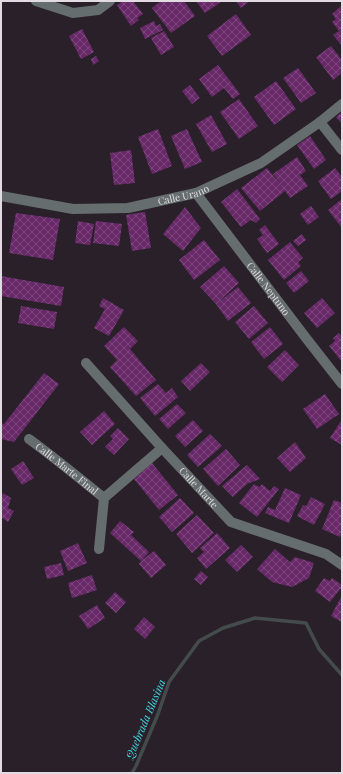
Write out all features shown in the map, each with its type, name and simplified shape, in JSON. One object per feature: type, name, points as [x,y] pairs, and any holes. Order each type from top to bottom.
[{"type":"street","points":[[36,1],[72,13],[98,10],[110,1]]},
{"type":"street","name":"Calle Urano","points":[[1,196],[73,209],[128,208],[196,193],[261,163],[320,122],[342,104]]},
{"type":"street","points":[[320,122],[342,150]]},
{"type":"street","name":"Calle Neptuno","points":[[196,193],[342,384]]},
{"type":"street","name":"Calle Marte","points":[[86,363],[231,522],[326,554],[342,565]]},
{"type":"street","name":"Calle Marte Final","points":[[29,439],[104,498]]},
{"type":"street","points":[[99,549],[104,498],[162,448]]},
{"type":"building","points":[[123,1],[133,1],[143,14],[137,18],[139,20],[131,26],[117,5]]},
{"type":"building","points":[[161,1],[184,1],[195,16],[171,33],[152,8]]},
{"type":"building","points":[[196,1],[220,1],[221,2],[205,13]]},
{"type":"building","points":[[236,1],[250,1],[241,8]]},
{"type":"building","points":[[341,6],[342,46],[333,35],[339,31],[332,22],[336,19],[332,14]]},
{"type":"building","points":[[236,14],[251,35],[222,56],[207,36]]},
{"type":"building","points":[[154,21],[156,26],[160,24],[163,30],[145,39],[140,28]]},
{"type":"building","points":[[82,29],[94,52],[81,59],[69,36]]},
{"type":"building","points":[[164,31],[174,47],[161,55],[151,38]]},
{"type":"building","points":[[331,46],[342,60],[342,73],[333,80],[316,57]]},
{"type":"building","points":[[96,56],[99,61],[93,65],[91,59]]},
{"type":"building","points":[[218,65],[240,94],[233,99],[224,88],[212,97],[199,79]]},
{"type":"building","points":[[298,68],[316,93],[301,103],[283,78]]},
{"type":"building","points":[[276,81],[296,109],[274,125],[254,97]]},
{"type":"building","points":[[190,85],[200,98],[192,104],[182,91]]},
{"type":"building","points":[[239,99],[258,126],[239,139],[220,112]]},
{"type":"building","points":[[342,112],[342,124],[336,117]]},
{"type":"building","points":[[211,115],[227,144],[212,152],[196,124]]},
{"type":"building","points":[[158,129],[172,166],[152,174],[138,137]]},
{"type":"building","points":[[187,129],[202,162],[185,169],[171,136]]},
{"type":"building","points":[[310,136],[326,160],[314,169],[297,145]]},
{"type":"building","points":[[131,150],[135,183],[114,185],[110,153]]},
{"type":"building","points":[[297,157],[306,171],[300,175],[308,186],[290,198],[285,191],[260,211],[241,188],[267,168],[283,188],[273,174]]},
{"type":"building","points":[[335,168],[342,177],[342,191],[331,199],[318,181]]},
{"type":"building","points":[[237,189],[260,219],[256,223],[251,220],[241,227],[221,202]]},
{"type":"building","points":[[342,199],[342,228],[328,210]]},
{"type":"building","points":[[311,206],[319,217],[308,225],[300,214]]},
{"type":"building","points":[[185,207],[201,228],[183,251],[163,234]]},
{"type":"building","points":[[145,212],[151,248],[132,251],[126,215]]},
{"type":"building","points":[[16,213],[60,219],[53,260],[9,253]]},
{"type":"building","points":[[78,221],[94,224],[90,245],[75,243]]},
{"type":"building","points":[[96,221],[122,224],[119,246],[93,243]]},
{"type":"building","points":[[265,225],[279,244],[267,253],[257,239],[263,235],[259,230]]},
{"type":"building","points":[[302,234],[306,240],[298,246],[293,241]]},
{"type":"building","points":[[204,240],[220,260],[194,280],[179,260]]},
{"type":"building","points":[[290,242],[303,258],[298,262],[301,266],[284,280],[268,260]]},
{"type":"building","points":[[224,266],[239,283],[218,302],[238,287],[251,303],[228,321],[216,304],[200,287]]},
{"type":"building","points":[[301,271],[309,281],[294,293],[286,283]]},
{"type":"building","points":[[1,276],[64,287],[61,306],[1,296]]},
{"type":"building","points":[[103,298],[124,310],[109,336],[94,328],[105,309],[99,306]]},
{"type":"building","points":[[322,298],[335,313],[317,328],[304,313]]},
{"type":"building","points":[[21,306],[57,312],[54,329],[18,323]]},
{"type":"building","points":[[254,306],[268,323],[249,339],[235,322]]},
{"type":"building","points":[[124,327],[138,341],[130,349],[156,380],[136,396],[110,367],[117,360],[104,346]]},
{"type":"building","points":[[270,327],[283,344],[264,359],[251,342]]},
{"type":"building","points":[[339,333],[342,336],[342,362],[329,346],[335,341],[333,338]]},
{"type":"building","points":[[285,350],[299,365],[282,382],[267,367]]},
{"type":"building","points":[[201,363],[210,372],[190,391],[181,381]]},
{"type":"building","points":[[44,373],[59,384],[14,442],[1,439],[1,423],[4,424]]},
{"type":"building","points":[[158,384],[166,393],[172,388],[178,397],[155,416],[140,398]]},
{"type":"building","points":[[325,394],[339,414],[317,429],[303,409]]},
{"type":"building","points":[[177,404],[186,413],[168,429],[159,419]]},
{"type":"building","points":[[104,411],[115,424],[92,445],[80,432]]},
{"type":"building","points":[[342,419],[342,445],[330,438]]},
{"type":"building","points":[[193,420],[203,431],[185,447],[175,436]]},
{"type":"building","points":[[118,428],[129,439],[114,455],[105,447],[113,439],[110,436]]},
{"type":"building","points":[[210,434],[222,446],[198,467],[187,455]]},
{"type":"building","points":[[295,442],[306,458],[290,472],[277,458]]},
{"type":"building","points":[[226,449],[240,465],[218,486],[203,469]]},
{"type":"building","points":[[23,461],[34,478],[22,485],[11,469]]},
{"type":"building","points":[[152,463],[178,495],[159,510],[134,479]]},
{"type":"building","points":[[247,465],[260,479],[247,484],[233,497],[222,486]]},
{"type":"building","points":[[254,484],[259,487],[262,484],[270,491],[274,486],[279,489],[257,517],[239,503]]},
{"type":"building","points":[[285,488],[301,495],[289,523],[265,513],[268,507],[275,510]]},
{"type":"building","points":[[3,493],[11,498],[8,508],[14,511],[8,522],[1,517],[1,498]]},
{"type":"building","points":[[311,497],[325,504],[314,525],[297,516],[303,505],[306,506]]},
{"type":"building","points":[[180,498],[194,513],[172,532],[159,517]]},
{"type":"building","points":[[334,500],[342,503],[342,532],[340,537],[322,529]]},
{"type":"building","points":[[197,515],[214,533],[192,553],[176,534]]},
{"type":"building","points":[[120,521],[134,532],[131,535],[149,552],[141,561],[110,533]]},
{"type":"building","points":[[217,533],[230,548],[206,569],[197,558],[204,552],[200,548]]},
{"type":"building","points":[[78,543],[87,563],[68,571],[60,551]]},
{"type":"building","points":[[241,545],[253,557],[237,572],[225,560]]},
{"type":"building","points":[[275,549],[290,562],[295,557],[314,563],[309,578],[292,587],[272,582],[257,569]]},
{"type":"building","points":[[154,551],[166,565],[151,578],[139,564]]},
{"type":"building","points":[[61,563],[64,575],[47,579],[44,567]]},
{"type":"building","points":[[201,571],[208,577],[201,585],[194,579]]},
{"type":"building","points":[[92,575],[97,590],[72,598],[68,583]]},
{"type":"building","points":[[324,578],[330,581],[332,578],[342,585],[330,602],[315,591]]},
{"type":"building","points":[[115,592],[126,602],[116,613],[105,603]]},
{"type":"building","points":[[342,595],[342,622],[331,616]]},
{"type":"building","points":[[97,605],[105,618],[88,629],[79,616]]},
{"type":"building","points":[[144,617],[155,627],[145,639],[134,629]]},
{"type":"waterway","name":"Quebrada Blasina","points":[[132,773],[158,714],[169,682],[199,641],[223,628],[255,618],[306,623],[319,649],[342,675]]}]
